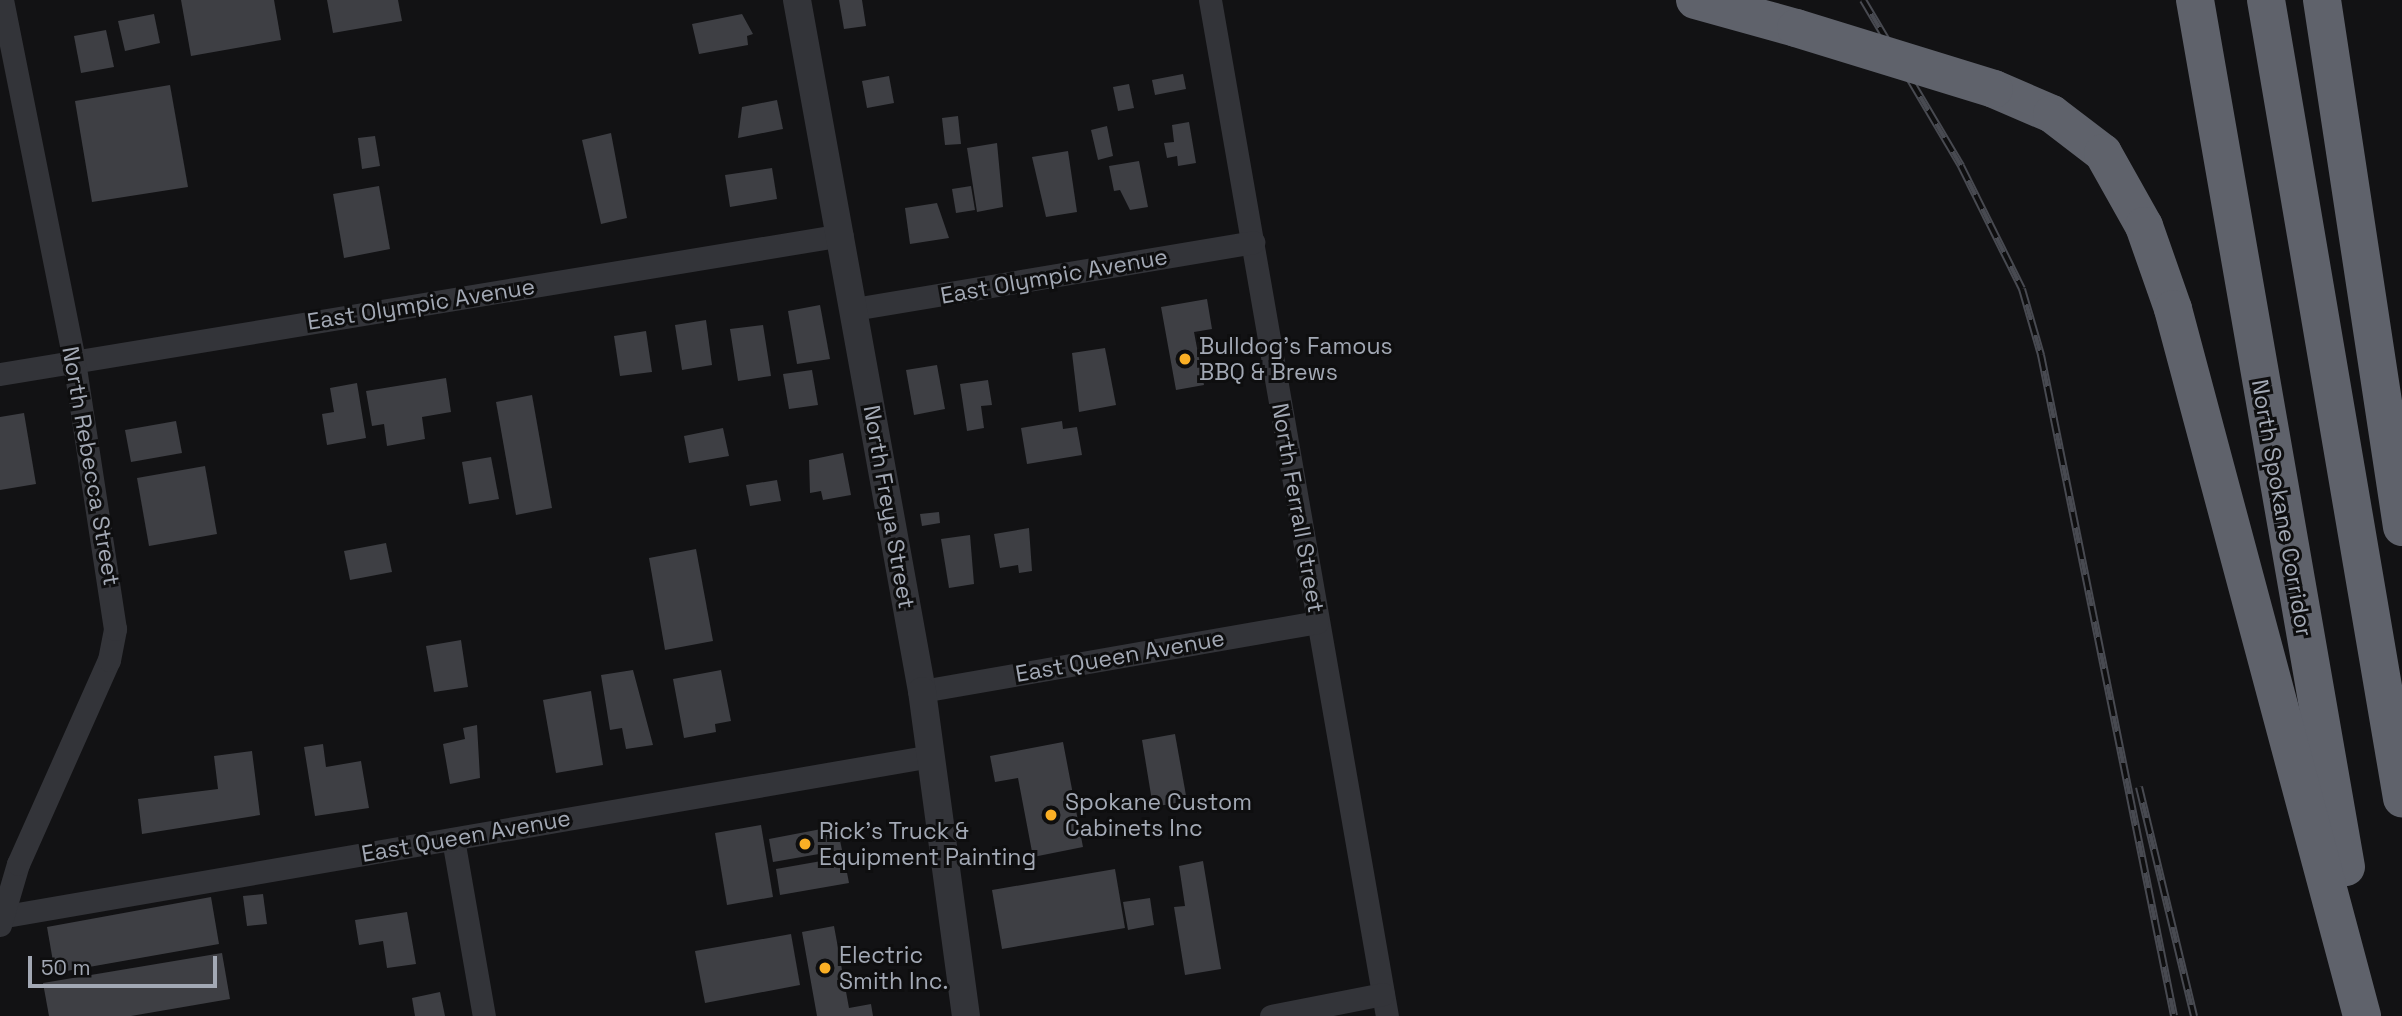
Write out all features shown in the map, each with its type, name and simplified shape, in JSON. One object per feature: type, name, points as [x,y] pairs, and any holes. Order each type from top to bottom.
[{"type":"highway","points":[[1695,0],[1994,89],[2052,114],[2103,153],[2144,226],[2172,309],[2362,1016]]},
{"type":"highway","name":"North Spokane Corridor","points":[[2195,0],[2372,1016]]},
{"type":"highway","points":[[2266,0],[2402,798]]},
{"type":"highway","points":[[2322,0],[2402,527]]},
{"type":"street","name":"North Rebecca Street","points":[[0,919],[18,864],[87,717],[115,629],[74,360],[2,0]]},
{"type":"street","name":"North Freya Street","points":[[796,0],[842,235],[922,691],[965,1016]]},
{"type":"street","name":"North Ferrall Street","points":[[1210,0],[1385,1005]]},
{"type":"street","name":"East Olympic Avenue","points":[[0,374],[842,235]]},
{"type":"street","name":"East Olympic Avenue","points":[[854,309],[1253,242]]},
{"type":"street","name":"East Queen Avenue","points":[[922,691],[1317,622]]},
{"type":"street","name":"East Queen Avenue","points":[[0,919],[931,756]]},
{"type":"street","points":[[453,839],[484,1016]]},
{"type":"street","points":[[1271,1016],[1385,1005]]},
{"type":"building","points":[[181,0],[274,0],[281,40],[191,56]]},
{"type":"building","points":[[327,0],[398,0],[402,21],[333,33]]},
{"type":"building","points":[[839,0],[862,0],[866,26],[844,29]]},
{"type":"building","points":[[154,14],[160,43],[125,51],[118,21]]},
{"type":"building","points":[[742,14],[753,34],[747,36],[748,45],[699,54],[692,24]]},
{"type":"building","points":[[106,30],[114,67],[81,73],[74,36]]},
{"type":"building","points":[[1183,74],[1186,89],[1155,95],[1152,80]]},
{"type":"building","points":[[889,76],[894,103],[867,108],[862,81]]},
{"type":"building","points":[[1129,84],[1134,108],[1118,111],[1113,87]]},
{"type":"building","points":[[170,85],[188,187],[92,202],[75,101]]},
{"type":"building","points":[[777,100],[783,129],[738,138],[742,107]]},
{"type":"building","points":[[958,116],[961,144],[945,145],[942,118]]},
{"type":"building","points":[[1189,122],[1196,163],[1178,166],[1177,156],[1167,158],[1164,143],[1174,142],[1172,125]]},
{"type":"building","points":[[1107,126],[1113,156],[1098,160],[1091,130]]},
{"type":"building","points":[[611,133],[627,218],[601,224],[582,140]]},
{"type":"building","points":[[375,136],[380,166],[362,169],[358,138]]},
{"type":"building","points":[[997,143],[1003,207],[977,212],[967,148]]},
{"type":"building","points":[[1068,151],[1077,212],[1046,217],[1032,157]]},
{"type":"building","points":[[1139,161],[1148,207],[1130,210],[1120,190],[1114,191],[1109,166]]},
{"type":"building","points":[[772,168],[777,199],[730,207],[725,175]]},
{"type":"building","points":[[379,186],[390,249],[344,258],[333,194]]},
{"type":"building","points":[[971,186],[975,210],[956,213],[952,189]]},
{"type":"building","points":[[937,203],[949,238],[910,244],[905,208]]},
{"type":"building","name":"Bulldog's Famous BBQ & Brews","points":[[1207,299],[1212,329],[1194,332],[1204,385],[1176,390],[1161,307]]},
{"type":"building","points":[[820,305],[830,359],[797,364],[788,311]]},
{"type":"building","points":[[706,320],[712,365],[682,370],[675,325]]},
{"type":"building","points":[[763,325],[771,376],[738,381],[730,329]]},
{"type":"building","points":[[646,331],[652,372],[620,376],[614,336]]},
{"type":"building","points":[[1105,348],[1116,405],[1079,412],[1072,353]]},
{"type":"building","points":[[937,365],[945,409],[914,415],[906,370]]},
{"type":"building","points":[[812,370],[818,405],[789,409],[783,374]]},
{"type":"building","points":[[446,378],[451,412],[422,417],[425,439],[387,446],[384,424],[372,426],[366,391]]},
{"type":"building","points":[[988,380],[992,405],[981,406],[984,428],[967,431],[960,384]]},
{"type":"building","points":[[357,383],[366,438],[327,445],[322,414],[334,412],[330,388]]},
{"type":"building","points":[[532,395],[552,508],[516,515],[496,402]]},
{"type":"building","points":[[24,413],[36,484],[0,490],[0,417]]},
{"type":"building","points":[[176,421],[182,453],[131,462],[125,430]]},
{"type":"building","points":[[1062,421],[1063,429],[1077,427],[1082,455],[1027,464],[1021,428]]},
{"type":"building","points":[[723,428],[729,456],[689,463],[684,436]]},
{"type":"building","points":[[843,453],[851,495],[823,500],[821,491],[810,493],[809,460]]},
{"type":"building","points":[[491,457],[499,499],[469,504],[462,462]]},
{"type":"building","points":[[205,466],[217,534],[149,546],[137,478]]},
{"type":"building","points":[[777,480],[781,501],[750,506],[746,485]]},
{"type":"building","points":[[939,512],[940,523],[922,526],[920,514]]},
{"type":"building","points":[[1029,528],[1032,571],[1019,573],[1018,565],[1000,568],[994,534]]},
{"type":"building","points":[[970,535],[974,584],[949,588],[941,539]]},
{"type":"building","points":[[386,543],[392,572],[350,580],[344,551]]},
{"type":"building","points":[[696,549],[713,641],[665,650],[649,558]]},
{"type":"building","points":[[461,640],[468,687],[434,692],[426,646]]},
{"type":"building","points":[[633,670],[653,745],[626,749],[622,728],[610,730],[601,675]]},
{"type":"building","points":[[721,670],[731,721],[715,724],[716,732],[684,738],[673,679]]},
{"type":"building","points":[[591,691],[603,765],[556,773],[543,700]]},
{"type":"building","points":[[477,725],[480,778],[450,784],[443,744],[465,739],[463,728]]},
{"type":"building","points":[[1175,734],[1187,801],[1153,807],[1142,740]]},
{"type":"building","name":"Spokane Custom Cabinets Inc","points":[[1063,742],[1083,847],[1033,857],[1018,778],[995,782],[990,756]]},
{"type":"building","points":[[323,744],[326,767],[361,761],[369,808],[315,816],[304,747]]},
{"type":"building","points":[[252,751],[260,815],[142,834],[138,799],[218,789],[214,756]]},
{"type":"building","points":[[761,825],[773,897],[727,905],[715,833]]},
{"type":"building","name":"Rick's Truck & Equipment Painting","points":[[837,826],[842,850],[773,862],[769,839]]},
{"type":"building","points":[[844,857],[849,883],[780,895],[776,869]]},
{"type":"building","points":[[1203,861],[1221,969],[1185,975],[1174,907],[1185,906],[1179,866]]},
{"type":"building","points":[[1115,869],[1125,928],[1002,949],[992,890]]},
{"type":"building","points":[[263,894],[267,924],[247,926],[243,896]]},
{"type":"building","points":[[211,897],[219,944],[55,973],[47,927]]},
{"type":"building","points":[[1150,898],[1154,925],[1128,930],[1123,902]]},
{"type":"building","points":[[407,912],[416,964],[387,968],[383,941],[359,945],[355,920]]},
{"type":"building","name":"Electric Smith Inc.","points":[[834,926],[849,1008],[871,1004],[873,1016],[817,1016],[802,932]]},
{"type":"building","points":[[791,934],[800,985],[705,1003],[695,951]]},
{"type":"building","points":[[222,953],[230,999],[131,1016],[49,1016],[43,983]]},
{"type":"building","points":[[440,992],[445,1016],[415,1016],[412,998]]},
{"type":"railway","points":[[1863,0],[1961,166],[2022,289],[2041,355],[2174,1016]]},
{"type":"railway","points":[[2139,787],[2194,1016]]},
{"type":"place","name":"Bulldog's Famous BBQ & Brews","points":[[1185,359]]},
{"type":"place","name":"Spokane Custom Cabinets Inc","points":[[1051,815]]},
{"type":"place","name":"Rick's Truck & Equipment Painting","points":[[805,844]]},
{"type":"place","name":"Electric Smith Inc.","points":[[825,968]]}]
